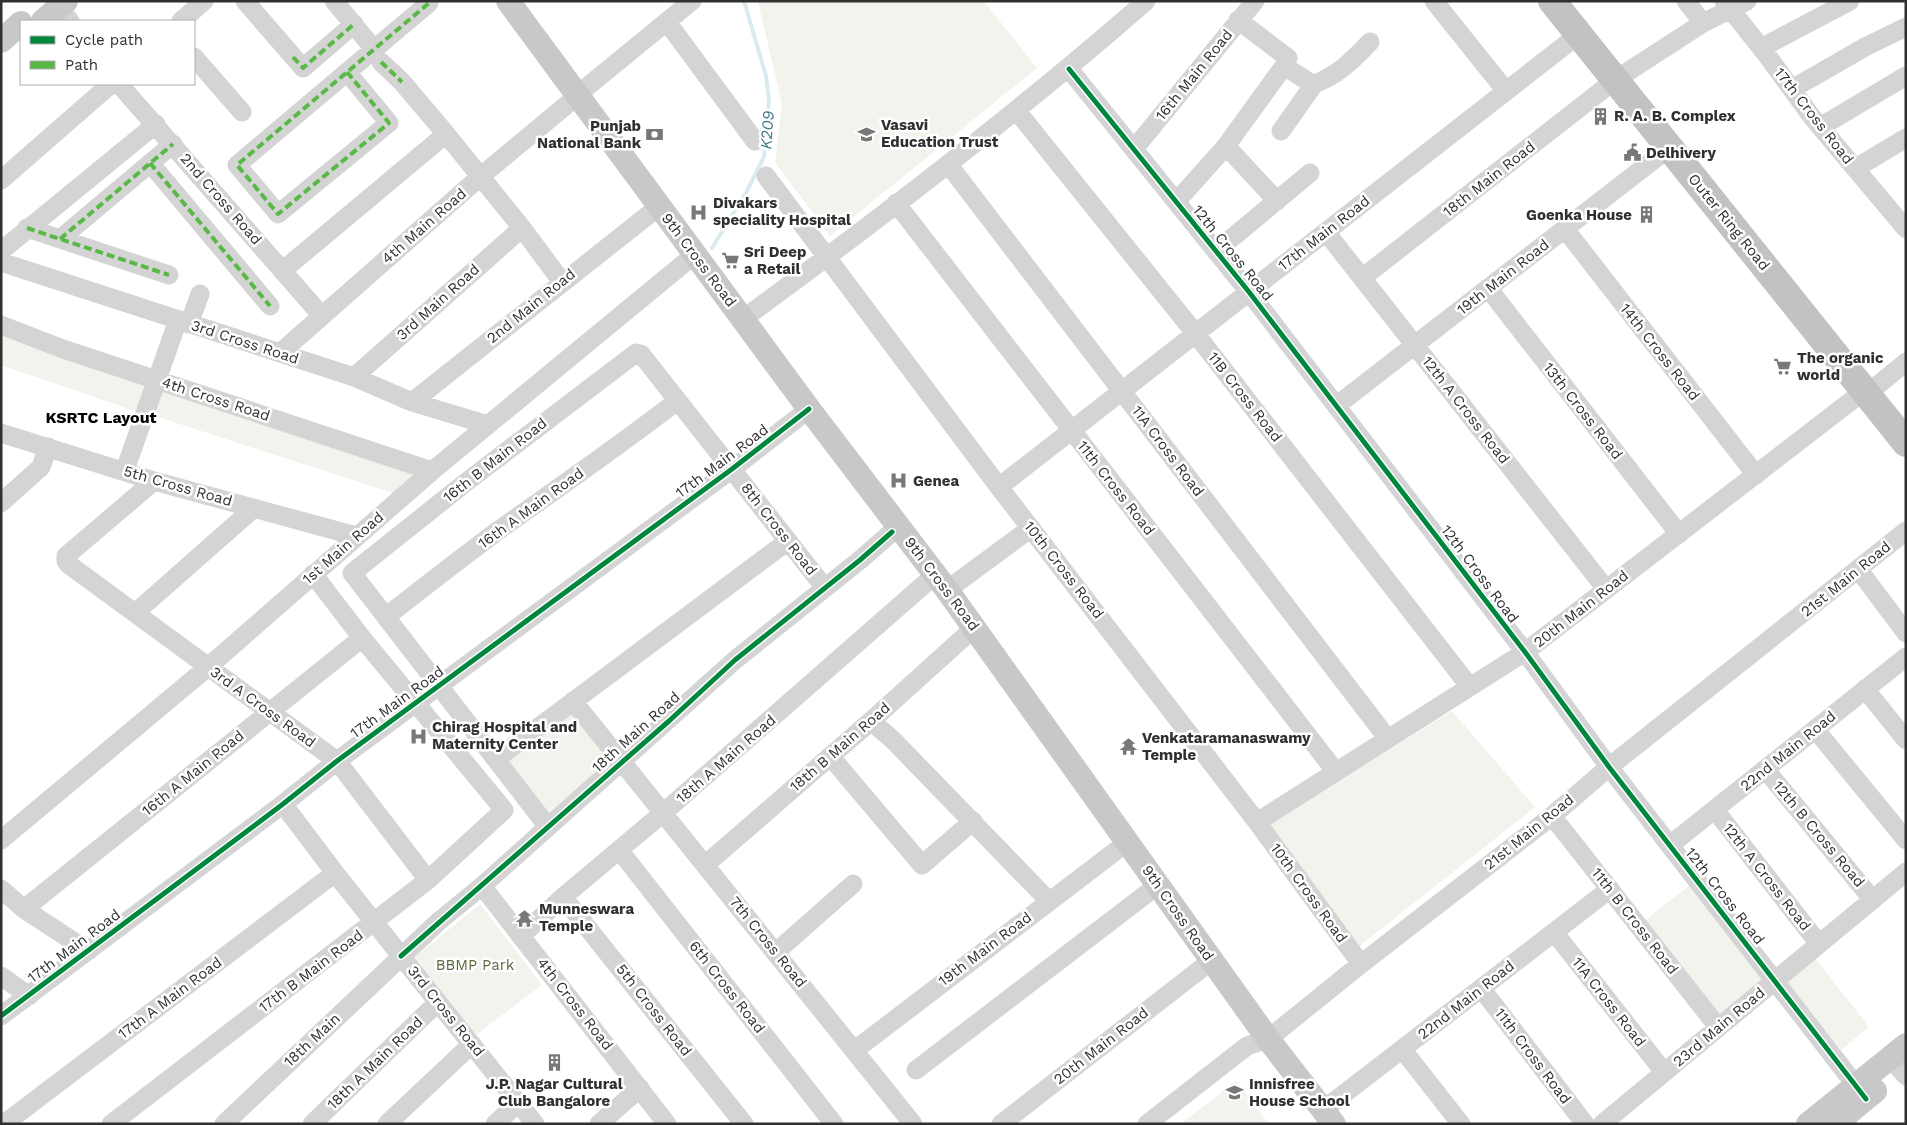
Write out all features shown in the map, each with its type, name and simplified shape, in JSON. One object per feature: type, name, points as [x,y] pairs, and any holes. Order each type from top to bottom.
[{"type":"highway","name":"Outer Ring Road","points":[[1552,1],[1578,34],[1621,76],[1871,388],[1906,443]]},
{"type":"highway","name":"Outer Ring Road","points":[[1571,1],[1669,148],[1871,388],[1906,419]]},
{"type":"main road","name":"9th Cross Road","points":[[493,1],[574,98],[743,319],[806,413],[892,532],[938,586]]},
{"type":"main road","name":"9th Cross Road","points":[[508,1],[652,212],[938,586],[1262,1041]]},
{"type":"main road","points":[[28,20],[57,10]]},
{"type":"main road","points":[[1,41],[20,24]]},
{"type":"main road","points":[[1,58],[20,41]]},
{"type":"main road","name":"9th Cross Road","points":[[971,631],[1117,850],[1152,889],[1202,968],[1325,1119]]},
{"type":"main road","points":[[1808,1124],[1861,1092],[1902,1063]]},
{"type":"main road","points":[[1835,1124],[1861,1092]]},
{"type":"street","points":[[183,20],[204,1]]},
{"type":"street","points":[[245,1],[303,68],[354,24]]},
{"type":"street","points":[[334,1],[377,55],[446,134],[522,228],[562,282]]},
{"type":"street","points":[[347,72],[389,123],[278,214],[237,165],[347,72],[377,55],[429,3],[427,1]]},
{"type":"street","name":"4th Main Road","points":[[280,353],[480,176],[692,1]]},
{"type":"street","points":[[743,319],[827,257],[1069,69],[1146,1]]},
{"type":"street","name":"16th Main Road","points":[[1134,149],[1255,1]]},
{"type":"street","points":[[1434,1],[1506,91]]},
{"type":"street","points":[[1686,1],[1703,23]]},
{"type":"street","points":[[1761,48],[1850,1]]},
{"type":"street","name":"18th Main Road","points":[[1362,278],[1621,76],[1734,4]]},
{"type":"street","name":"17th Cross Road","points":[[1734,4],[1761,48],[1820,127],[1906,229]]},
{"type":"street","points":[[1176,202],[1226,146],[1288,58],[1238,20]]},
{"type":"street","points":[[667,22],[755,141]]},
{"type":"street","points":[[1792,89],[1865,46],[1906,27]]},
{"type":"street","name":"17th Main Road","points":[[999,487],[1578,34]]},
{"type":"street","points":[[1311,85],[1334,75],[1351,62],[1370,42]]},
{"type":"street","points":[[195,58],[242,112]]},
{"type":"street","points":[[1284,66],[1311,85]]},
{"type":"street","name":"12th Cross Road","points":[[1069,69],[1249,292],[1525,652],[1609,767],[1861,1092]]},
{"type":"street","points":[[1820,127],[1906,76]]},
{"type":"street","points":[[1,180],[110,85]]},
{"type":"street","name":"2nd Cross Road","points":[[120,85],[322,316]]},
{"type":"street","points":[[1282,131],[1311,90],[1311,85]]},
{"type":"street","name":"11B Cross Road","points":[[1016,110],[1196,334],[1470,687]]},
{"type":"street","points":[[1,251],[156,124]]},
{"type":"street","points":[[282,270],[446,134]]},
{"type":"street","points":[[1856,168],[1906,138]]},
{"type":"street","points":[[60,239],[173,144]]},
{"type":"street","points":[[1226,146],[1277,201]]},
{"type":"street","name":"19th Main Road","points":[[1336,406],[1669,148]]},
{"type":"street","points":[[150,163],[270,306]]},
{"type":"street","name":"11A Cross Road","points":[[948,164],[1388,739]]},
{"type":"street","points":[[1216,250],[1310,174]]},
{"type":"street","name":"10th Cross Road","points":[[766,176],[999,487],[1257,822],[1361,964]]},
{"type":"street","name":"11th Cross Road","points":[[896,203],[1336,772]]},
{"type":"street","name":"2nd Main Road","points":[[412,402],[652,212]]},
{"type":"street","points":[[27,228],[169,275]]},
{"type":"street","name":"3rd Main Road","points":[[354,377],[522,228]]},
{"type":"street","name":"14th Cross Road","points":[[1565,229],[1756,475]]},
{"type":"street","name":"12th A Cross Road","points":[[1326,232],[1606,589]]},
{"type":"street","name":"1st Main Road","points":[[1,840],[208,667],[432,470],[688,260]]},
{"type":"street","name":"3rd Cross Road","points":[[1,262],[354,377],[412,402],[488,425]]},
{"type":"street","name":"13th Cross Road","points":[[1488,288],[1678,534]]},
{"type":"street","points":[[125,470],[157,380],[184,322],[200,294]]},
{"type":"street","name":"4th Cross Road","points":[[1,325],[63,349],[432,470]]},
{"type":"street","name":"16th B Main Road","points":[[387,616],[352,573],[634,354],[641,354]]},
{"type":"street","name":"8th Cross Road","points":[[641,354],[825,588]]},
{"type":"street","name":"20th Main Road","points":[[1257,822],[1525,652],[1906,362]]},
{"type":"street","name":"16th A Main Road","points":[[387,616],[496,532],[618,446],[677,401]]},
{"type":"street","name":"17th Main Road","points":[[1,1016],[283,804],[337,761],[806,413]]},
{"type":"street","name":"5th Cross Road","points":[[1,433],[125,470],[154,481],[356,536]]},
{"type":"street","points":[[1,504],[41,467],[48,447]]},
{"type":"street","name":"3rd A Cross Road","points":[[154,481],[66,556],[68,564],[337,761],[428,880]]},
{"type":"street","points":[[135,614],[254,508]]},
{"type":"street","points":[[938,586],[1031,528]]},
{"type":"street","name":"21st Main Road","points":[[1147,1124],[1247,1046],[1262,1041],[1552,816],[1609,767],[1906,531]]},
{"type":"street","name":"18th Main Road","points":[[401,956],[735,660],[892,532]]},
{"type":"street","points":[[496,759],[788,541]]},
{"type":"street","points":[[1858,570],[1906,632]]},
{"type":"street","points":[[313,574],[415,704]]},
{"type":"street","name":"18th A Main Road","points":[[522,935],[564,897],[938,586]]},
{"type":"street","points":[[387,616],[548,827]]},
{"type":"street","name":"18th B Main Road","points":[[705,865],[871,721],[971,631]]},
{"type":"street","name":"16th A Main Road","points":[[24,909],[362,638]]},
{"type":"street","name":"22nd Main Road","points":[[1670,845],[1906,657]]},
{"type":"street","points":[[1866,689],[1906,740]]},
{"type":"street","name":"7th Cross Road","points":[[573,701],[913,1124]]},
{"type":"street","name":"17th B Main Road","points":[[111,1124],[428,880],[504,810],[415,704]]},
{"type":"street","points":[[871,721],[893,740],[974,821],[1049,901]]},
{"type":"street","points":[[1815,729],[1906,840]]},
{"type":"street","points":[[830,756],[922,865],[974,821]]},
{"type":"street","name":"12th B Cross Road","points":[[1765,769],[1873,900]]},
{"type":"street","name":"3rd Cross Road","points":[[283,804],[335,873],[535,1124]]},
{"type":"street","name":"12th A Cross Road","points":[[1715,810],[1819,944]]},
{"type":"street","name":"11th B Cross Road","points":[[1552,816],[1718,1027]]},
{"type":"street","name":"19th Main Road","points":[[855,1050],[1117,850]]},
{"type":"street","name":"6th Cross Road","points":[[620,851],[834,1124]]},
{"type":"street","name":"23rd Main Road","points":[[1602,1124],[1906,872]]},
{"type":"street","name":"17th A Main Road","points":[[4,1124],[335,873]]},
{"type":"street","points":[[776,952],[853,884]]},
{"type":"street","name":"4th Cross Road","points":[[482,886],[522,935],[667,1124]]},
{"type":"street","points":[[1,889],[24,909],[88,951]]},
{"type":"street","points":[[916,1070],[1152,889]]},
{"type":"street","name":"22nd Main Road","points":[[1325,1119],[1402,1049],[1610,889]]},
{"type":"street","name":"5th Cross Road","points":[[564,897],[744,1124]]},
{"type":"street","name":"11A Cross Road","points":[[1554,932],[1664,1072]]},
{"type":"street","name":"18th Main","points":[[228,1122],[401,956]]},
{"type":"street","name":"20th Main Road","points":[[1001,1124],[1202,968]]},
{"type":"street","points":[[1,976],[28,996]]},
{"type":"street","name":"11th Cross Road","points":[[1481,988],[1585,1124]]},
{"type":"street","name":"18th A Main Road","points":[[312,1124],[438,1002]]},
{"type":"street","points":[[388,1124],[472,1044]]},
{"type":"street","points":[[1402,1049],[1461,1124]]},
{"type":"street","points":[[598,1124],[640,1088]]},
{"type":"street","points":[[495,1124],[519,1102]]},
{"type":"green space","name":"Vasavi Education Trust","points":[[758,1],[984,1],[1037,68],[830,236],[775,162],[782,105]]},
{"type":"green space","points":[[1,331],[149,383],[138,412],[1,365]]},
{"type":"green space","points":[[160,387],[418,475],[396,494],[152,415]]},
{"type":"green space","points":[[567,699],[616,757],[549,814],[500,757]]},
{"type":"green space","points":[[1452,711],[1535,807],[1357,948],[1267,826]]},
{"type":"green space","points":[[1691,884],[1766,979],[1717,1017],[1643,922]]},
{"type":"green space","name":"BBMP Park","points":[[480,904],[542,985],[476,1035],[415,957]]},
{"type":"green space","points":[[1815,958],[1869,1027],[1841,1050],[1786,981]]},
{"type":"green space","points":[[1236,1081],[1269,1124],[1181,1124]]},
{"type":"waterway","name":"K209","points":[[712,248],[747,191],[764,157],[769,101],[766,76],[744,1]]},
{"type":"marked path","points":[[347,72],[389,123],[278,214],[237,165],[429,3],[427,1]]},
{"type":"marked path","points":[[293,57],[303,68],[354,24]]},
{"type":"marked path","points":[[381,62],[402,82]]},
{"type":"marked path","points":[[60,239],[173,144]]},
{"type":"marked path","points":[[150,163],[270,306]]},
{"type":"marked path","points":[[27,228],[169,275]]},
{"type":"cycle path","points":[[1069,69],[1249,292],[1525,652],[1609,767],[1866,1099]]},
{"type":"cycle path","points":[[1,1016],[283,804],[337,761],[732,469],[809,409]]},
{"type":"cycle path","points":[[401,956],[669,721],[735,660],[892,532]]},
{"type":"place","name":"R. A. B. Complex","points":[[1600,116]]},
{"type":"place","name":"Vasavi Education Trust","points":[[867,134]]},
{"type":"place","name":"Punjab National Bank","points":[[655,135]]},
{"type":"place","name":"Delhivery","points":[[1632,153]]},
{"type":"place","name":"Divakars speciality Hospital","points":[[699,212]]},
{"type":"place","name":"Goenka House","points":[[1646,215]]},
{"type":"place","name":"Sri Deep a Retail","points":[[730,261]]},
{"type":"place","name":"The organic world","points":[[1783,367]]},
{"type":"place","name":"Genea","points":[[899,481]]},
{"type":"place","name":"Chirag Hospital and Maternity Center","points":[[418,736]]},
{"type":"place","name":"Venkataramanaswamy Temple","points":[[1128,747]]},
{"type":"place","name":"Munneswara Temple","points":[[525,918]]},
{"type":"place","name":"J.P. Nagar Cultural Club Bangalore","points":[[554,1063]]},
{"type":"place","name":"Innisfree House School","points":[[1235,1093]]},
{"type":"district","name":"KSRTC Layout","points":[[101,417]]}]
